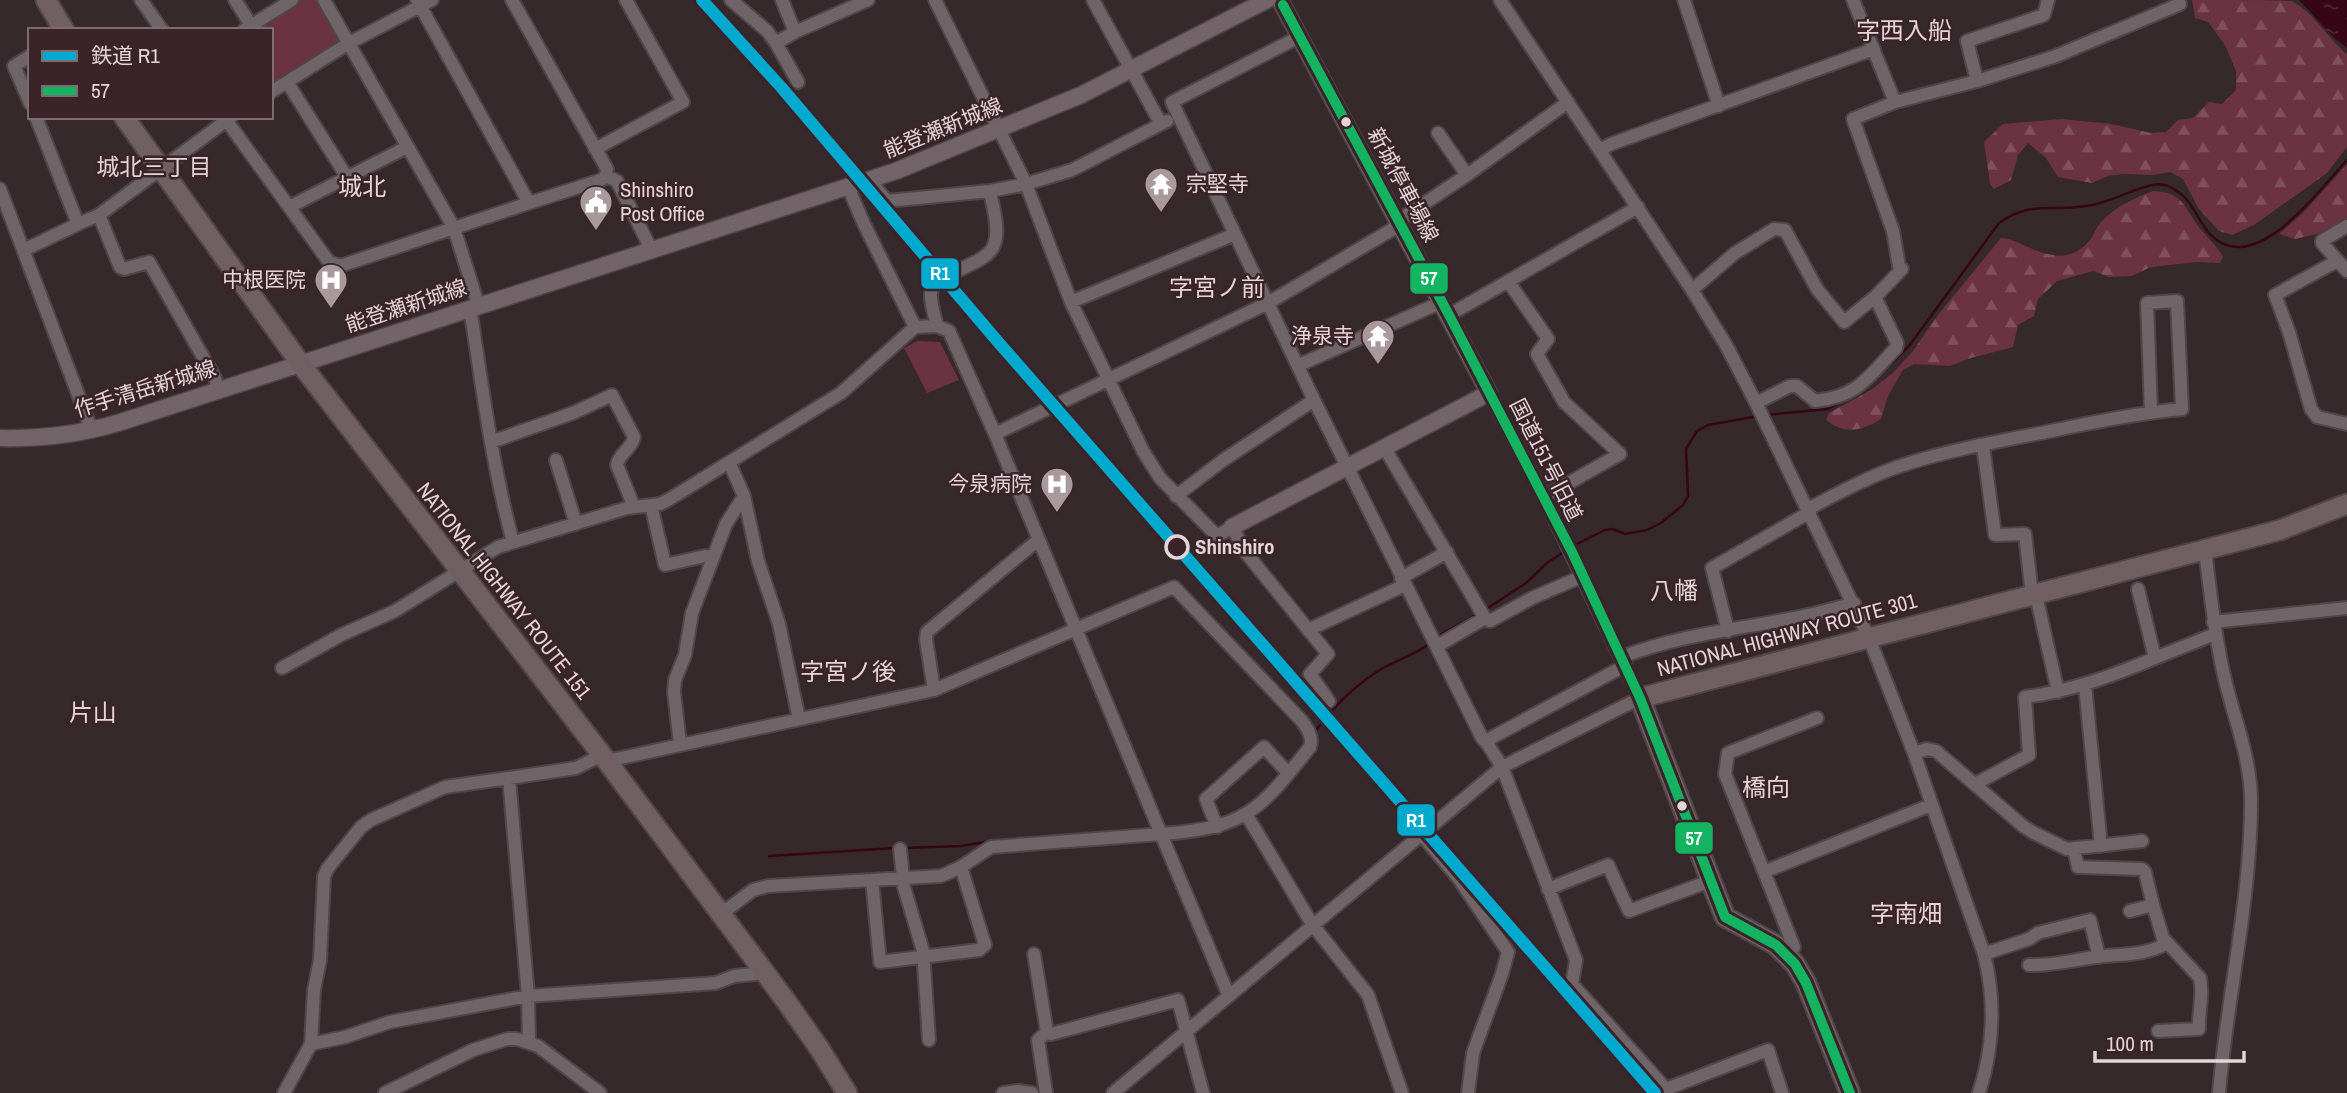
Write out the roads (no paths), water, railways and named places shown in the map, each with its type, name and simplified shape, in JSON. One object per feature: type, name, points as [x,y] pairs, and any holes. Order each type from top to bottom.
[{"type":"highway","points":[[46,0],[63,28]]},
{"type":"highway","name":"NATIONAL HIGHWAY ROUTE 151","points":[[125,119],[300,363],[721,914],[819,1048],[847,1093]]},
{"type":"highway","name":"NATIONAL HIGHWAY ROUTE 301","points":[[1850,1093],[1806,983],[1787,954],[1725,917],[1640,698],[2280,530],[2347,504]]},
{"type":"main road","name":"能登瀬新城線","points":[[300,363],[869,180],[1081,95],[1267,0]]},
{"type":"main road","name":"新城停車場線","points":[[1280,0],[1489,393]]},
{"type":"main road","name":"作手清岳新城線","points":[[0,438],[92,431],[300,363]]},
{"type":"main road","points":[[1232,527],[1489,393]]},
{"type":"street","points":[[141,0],[161,28]]},
{"type":"street","points":[[235,0],[247,28],[292,0]]},
{"type":"street","points":[[324,0],[454,229],[474,306],[491,442],[513,542]]},
{"type":"street","points":[[228,119],[329,262],[340,266],[601,180],[606,176],[607,169],[512,0]]},
{"type":"street","points":[[595,149],[683,102],[626,0]]},
{"type":"street","points":[[731,0],[767,31],[798,82]]},
{"type":"street","points":[[782,0],[795,32]]},
{"type":"street","points":[[935,0],[1026,184],[1071,302],[1147,459],[1176,496],[1217,536],[1232,527],[1247,554],[1328,654],[1310,674],[1329,701]]},
{"type":"street","points":[[1093,0],[1161,124]]},
{"type":"street","points":[[1500,0],[1726,345],[1854,603],[1914,753],[1991,981],[1994,1017],[1991,1047],[1979,1093]]},
{"type":"street","points":[[1684,0],[1719,106]]},
{"type":"street","points":[[1853,0],[1895,102]]},
{"type":"street","points":[[1977,81],[1967,41],[2044,15],[2048,0]]},
{"type":"street","points":[[776,43],[866,1]]},
{"type":"street","points":[[273,91],[349,43],[423,2],[529,204]]},
{"type":"street","points":[[1692,290],[1735,253],[1774,229],[1785,230],[1817,289],[1844,322],[1875,297],[1902,269],[1899,266],[1893,231],[1853,119],[1895,102],[1977,81],[2056,56],[2180,4]]},
{"type":"street","points":[[1299,37],[1172,102],[1403,581],[1482,738],[1488,743],[1502,767],[1576,960],[1572,984],[1666,1089],[1768,1050],[1782,1093]]},
{"type":"street","points":[[1600,150],[1874,49]]},
{"type":"street","points":[[28,57],[14,66],[28,98]]},
{"type":"street","points":[[287,82],[347,177]]},
{"type":"street","points":[[995,434],[1268,303],[1393,229],[1398,221],[1568,102]]},
{"type":"street","points":[[869,180],[887,201],[990,191],[1026,184],[1072,170],[1177,116]]},
{"type":"street","points":[[37,119],[78,224]]},
{"type":"street","points":[[24,250],[99,215],[226,119]]},
{"type":"street","points":[[1438,133],[1467,175]]},
{"type":"street","points":[[289,207],[407,147]]},
{"type":"street","points":[[606,176],[617,181],[651,249]]},
{"type":"street","points":[[848,187],[915,327]]},
{"type":"street","points":[[0,189],[92,431]]},
{"type":"street","points":[[937,326],[930,296],[932,288],[952,273],[988,256],[993,249],[997,236],[990,191]]},
{"type":"street","points":[[1299,365],[1508,281],[1638,207]]},
{"type":"street","points":[[99,215],[120,267],[124,269],[149,262],[215,378],[218,389]]},
{"type":"street","points":[[2347,226],[2322,241],[2347,271]]},
{"type":"street","points":[[1071,302],[1235,234]]},
{"type":"street","points":[[2337,261],[2275,295],[2289,332],[2311,409],[2317,417],[2347,424]]},
{"type":"street","points":[[1508,281],[1548,339],[1537,354],[1564,402],[1620,454],[1545,496]]},
{"type":"street","points":[[1758,406],[1790,386],[1797,386],[1815,401],[1834,399],[1858,388],[1896,348],[1897,343],[1875,297]]},
{"type":"street","points":[[1728,631],[1712,568],[1842,491],[1899,467],[1940,455],[2151,411],[2182,409],[2177,301],[2147,303],[2151,411]]},
{"type":"street","points":[[282,668],[341,635],[396,611],[460,573],[485,554],[513,542],[634,507],[668,500],[841,393],[915,327],[937,326],[949,331],[995,434],[1228,996]]},
{"type":"street","name":"国道151号旧道","points":[[1489,393],[1545,496],[1640,698]]},
{"type":"street","points":[[491,442],[573,413],[612,394],[634,437],[633,443],[618,458],[617,465],[634,507]]},
{"type":"street","points":[[1176,496],[1222,461],[1314,400]]},
{"type":"street","points":[[1983,446],[1994,535],[2025,534],[2031,586],[2059,692]]},
{"type":"street","points":[[1384,447],[1483,614],[1490,621],[1532,598],[1583,576]]},
{"type":"street","points":[[556,460],[576,524]]},
{"type":"street","points":[[729,462],[744,496],[758,561],[779,624],[799,719]]},
{"type":"street","points":[[680,744],[675,680],[685,655],[692,613],[726,524],[744,496]]},
{"type":"street","points":[[651,505],[665,565],[705,556],[712,557]]},
{"type":"street","points":[[934,690],[927,632],[1038,540]]},
{"type":"street","points":[[2205,550],[2214,628],[2223,674],[2247,764],[2251,800],[2242,927],[2223,1043],[2218,1093]]},
{"type":"street","points":[[1308,631],[1403,581],[1447,552]]},
{"type":"street","points":[[284,1093],[312,1044],[313,990],[320,960],[323,886],[328,868],[361,827],[371,820],[445,787],[576,768],[934,690],[1174,587],[1302,720],[1311,736],[1310,747],[1286,771],[1275,790],[1246,814],[1215,823],[991,847],[961,867],[941,876],[768,886],[754,890],[721,914]]},
{"type":"street","points":[[2138,589],[2155,658]]},
{"type":"street","points":[[1488,743],[1491,738],[1624,661],[1695,636],[1776,622],[1854,603]]},
{"type":"street","points":[[1975,784],[2029,755],[2025,697],[2059,692],[2108,678],[2214,628],[2347,608]]},
{"type":"street","points":[[1434,642],[1483,614]]},
{"type":"street","points":[[2084,685],[2101,846]]},
{"type":"street","points":[[1113,1093],[1502,767],[1640,698]]},
{"type":"street","points":[[1787,954],[1794,947],[1725,774],[1728,753],[1817,718]]},
{"type":"street","points":[[1215,823],[1206,799],[1265,747],[1286,771]]},
{"type":"street","points":[[1914,753],[1927,749],[1936,751],[2034,833],[2067,849],[2141,841]]},
{"type":"street","points":[[509,778],[528,996],[529,1042]]},
{"type":"street","points":[[1766,872],[1931,805]]},
{"type":"street","points":[[1246,814],[1312,924],[1368,995],[1402,1093]]},
{"type":"street","points":[[1422,835],[1459,879],[1507,952],[1502,974],[1473,1053],[1468,1093]]},
{"type":"street","points":[[900,849],[902,879],[923,957],[929,1040]]},
{"type":"street","points":[[2074,849],[2078,867],[2142,869],[2145,872],[2162,938],[2200,978],[2202,993],[2199,1029],[2158,1031]]},
{"type":"street","points":[[1548,889],[1608,865],[1629,911],[1710,881]]},
{"type":"street","points":[[872,880],[880,962],[979,950],[985,945],[961,867]]},
{"type":"street","points":[[2130,911],[2153,905]]},
{"type":"street","points":[[1984,954],[2029,939],[2038,933],[2090,920],[2099,957]]},
{"type":"street","points":[[2029,965],[2046,966],[2128,955],[2167,943]]},
{"type":"street","points":[[1034,954],[1047,1032]]},
{"type":"street","points":[[312,1044],[345,1037],[390,1022],[528,996],[716,983],[734,976],[755,974],[761,968]]},
{"type":"street","points":[[1047,1032],[1051,1034],[1178,1000],[1203,1093]]},
{"type":"street","points":[[1046,1093],[1038,1041],[1047,1032]]},
{"type":"street","points":[[385,1093],[494,1042],[507,1039],[529,1042],[550,1054],[600,1093]]},
{"type":"street","points":[[1003,1093],[1032,1093]]},
{"type":"water","points":[[2299,0],[2347,0],[2347,48],[2333,37]]},
{"type":"waterway","points":[[1856,395],[1909,346],[1999,223],[2021,211],[2095,204],[2144,187],[2162,185],[2182,195],[2209,233],[2226,245],[2245,246],[2265,239],[2284,226],[2347,160]]},
{"type":"waterway","points":[[1765,415],[1828,409],[1847,399]]},
{"type":"waterway","points":[[1573,546],[1605,530],[1613,529],[1625,534],[1647,530],[1661,523],[1683,505],[1688,496],[1686,449],[1697,431],[1708,425],[1759,416]]},
{"type":"waterway","points":[[1485,610],[1526,583],[1548,562],[1564,552]]},
{"type":"waterway","points":[[1436,637],[1476,615]]},
{"type":"waterway","points":[[1314,733],[1337,705],[1365,680],[1429,644]]},
{"type":"waterway","points":[[905,848],[961,846],[996,840],[1153,828]]},
{"type":"waterway","points":[[769,856],[895,848]]},
{"type":"rail line","name":"R1","points":[[702,0],[781,87],[999,343],[1655,1093]]},
{"type":"place","name":"宗堅寺","points":[[1161,214]]},
{"type":"place","name":"Shinshiro Post Office","points":[[596,232]]},
{"type":"place","name":"中根医院","points":[[331,310]]},
{"type":"place","name":"浄泉寺","points":[[1378,366]]},
{"type":"place","name":"今泉病院","points":[[1057,514]]},
{"type":"place","name":"Shinshiro","points":[[1177,547]]},
{"type":"district","name":"字西入船","points":[[1904,31]]},
{"type":"district","name":"城北三丁目","points":[[154,167]]},
{"type":"district","name":"城北","points":[[362,187]]},
{"type":"district","name":"字宮ノ前","points":[[1217,288]]},
{"type":"district","name":"八幡","points":[[1674,591]]},
{"type":"district","name":"字宮ノ後","points":[[848,672]]},
{"type":"district","name":"片山","points":[[93,713]]},
{"type":"district","name":"橋向","points":[[1766,788]]},
{"type":"district","name":"字南畑","points":[[1906,914]]}]
